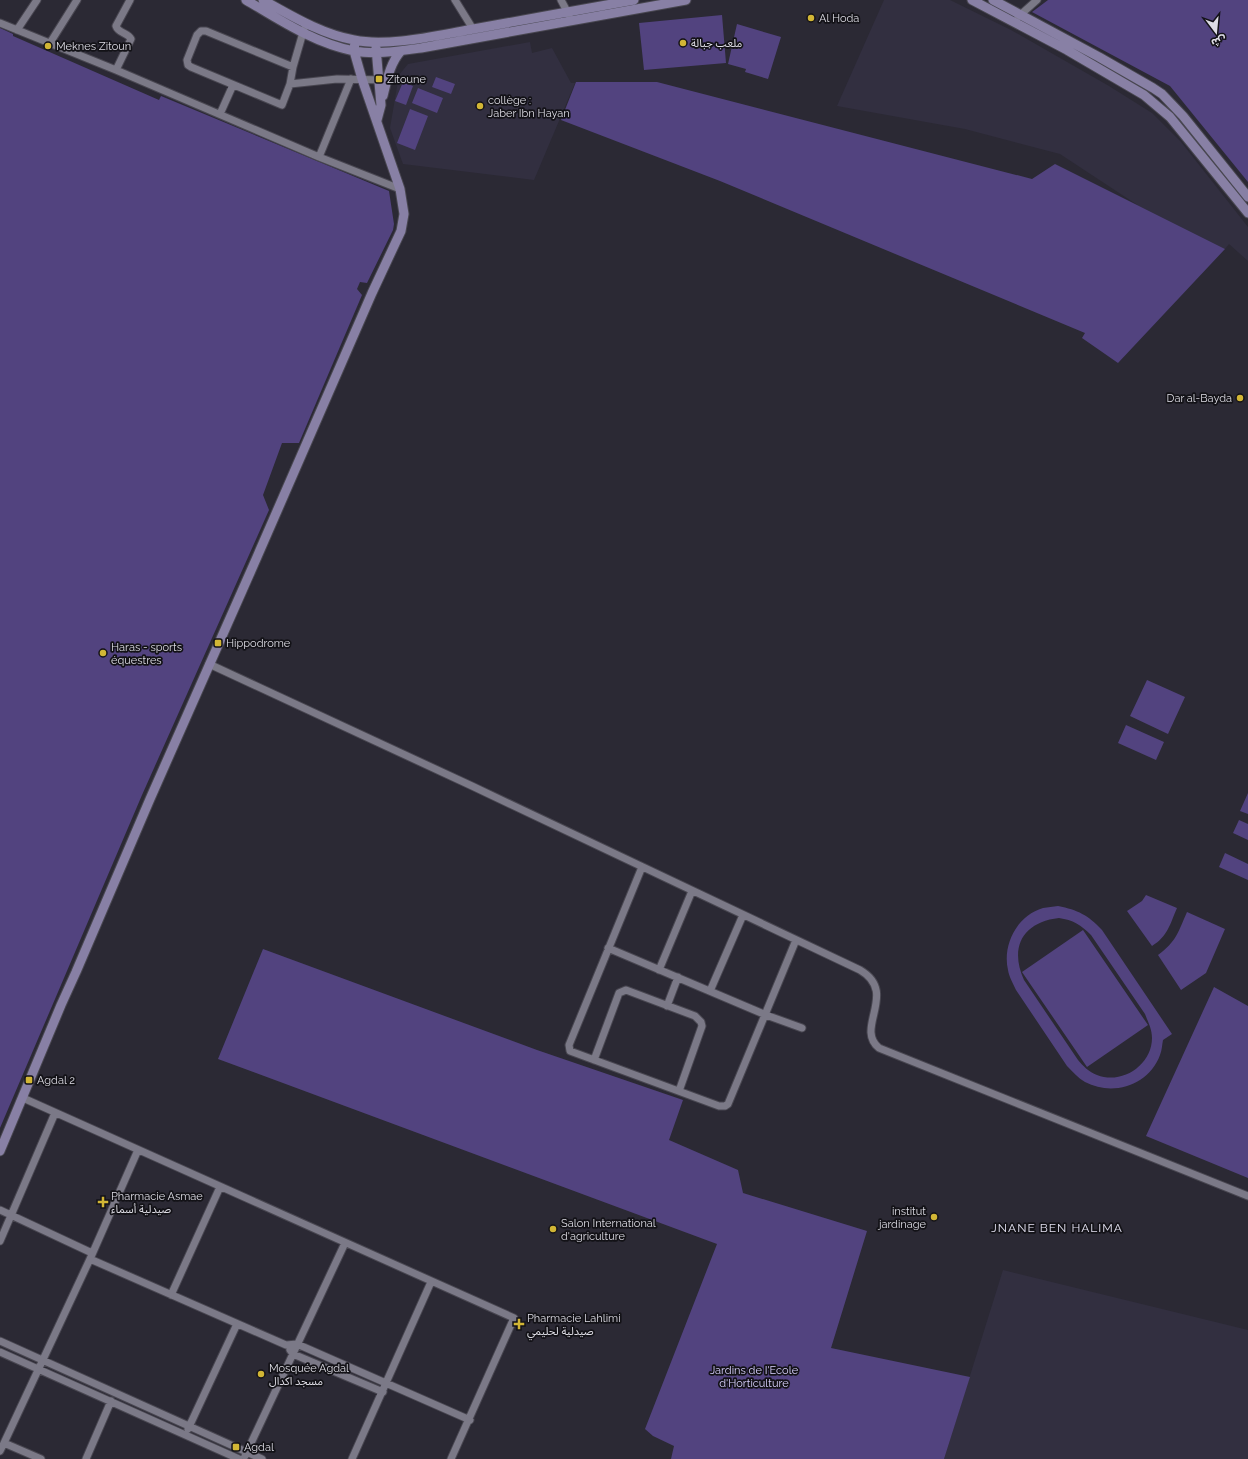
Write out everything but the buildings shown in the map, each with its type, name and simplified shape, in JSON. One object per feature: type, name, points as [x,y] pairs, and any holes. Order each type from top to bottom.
[{"type":"main road","points":[[246,0],[302,32],[326,42],[354,51],[377,52],[400,51],[570,16],[634,0]]},
{"type":"main road","points":[[268,1],[306,23],[329,33],[355,41],[376,42],[417,39],[473,29],[686,0]]},
{"type":"main road","points":[[972,0],[1014,21],[1144,94],[1160,108],[1200,153],[1248,213]]},
{"type":"main road","points":[[993,0],[1099,57],[1162,94],[1183,116],[1248,198]]},
{"type":"main road","points":[[0,1151],[61,1005],[209,664],[400,231],[404,214],[400,189],[362,79],[354,51],[355,41]]},
{"type":"main road","points":[[376,42],[383,80],[381,105],[377,120]]},
{"type":"main road","points":[[383,80],[395,57],[400,51]]},
{"type":"main road","points":[[1093,65],[1099,57]]},
{"type":"main road","points":[[1200,153],[1208,147]]},
{"type":"street","points":[[17,30],[36,0]]},
{"type":"street","points":[[50,43],[76,0]]},
{"type":"street","points":[[116,70],[131,39],[129,36],[118,30],[116,26],[130,0]]},
{"type":"street","points":[[455,0],[473,29]]},
{"type":"street","points":[[561,0],[570,16]]},
{"type":"street","points":[[1014,21],[1037,0]]},
{"type":"street","points":[[0,23],[116,70],[319,157],[400,189]]},
{"type":"street","points":[[293,67],[206,31],[201,31],[197,35],[188,60],[188,65],[282,105],[290,84],[302,32],[306,23]]},
{"type":"street","points":[[319,157],[351,79]]},
{"type":"street","points":[[290,84],[325,80],[383,80]]},
{"type":"street","points":[[220,114],[233,85]]},
{"type":"street","points":[[209,664],[478,789],[860,970],[870,977],[875,986],[877,996],[871,1035],[872,1041],[879,1048],[1248,1196]]},
{"type":"street","points":[[642,867],[569,1045],[570,1051],[719,1106],[725,1106],[728,1104],[796,940]]},
{"type":"street","points":[[659,970],[692,891]]},
{"type":"street","points":[[710,991],[743,915]]},
{"type":"street","points":[[608,948],[802,1028]]},
{"type":"street","points":[[667,1006],[678,978]]},
{"type":"street","points":[[594,1060],[619,993],[626,990],[695,1016],[701,1022],[702,1026],[679,1091]]},
{"type":"street","points":[[23,1098],[514,1318],[470,1420],[451,1459]]},
{"type":"street","points":[[0,1241],[55,1113]]},
{"type":"street","points":[[0,1452],[91,1256],[138,1150]]},
{"type":"street","points":[[171,1295],[220,1187]]},
{"type":"street","points":[[0,1210],[171,1295],[286,1345],[297,1344],[470,1420]]},
{"type":"street","points":[[245,1456],[345,1243]]},
{"type":"street","points":[[352,1459],[431,1282]]},
{"type":"street","points":[[186,1435],[237,1324]]},
{"type":"street","points":[[0,1341],[236,1447],[245,1456],[262,1459]]},
{"type":"street","points":[[286,1345],[293,1354],[383,1392]]},
{"type":"street","points":[[0,1352],[186,1435],[231,1457],[239,1459]]},
{"type":"street","points":[[86,1459],[111,1401]]},
{"type":"street","points":[[4,1443],[41,1459]]},
{"type":"street","points":[[231,1457],[236,1447]]},
{"type":"shaded area","points":[[884,0],[950,0],[1011,30],[1109,86],[1152,113],[1181,142],[1248,227],[1248,261],[1229,244],[1225,249],[1139,206],[1060,154],[965,129],[837,106]]},
{"type":"shaded area","name":"collège : Jaber Ibn Hayan","points":[[530,42],[532,53],[552,48],[571,83],[575,83],[534,180],[403,164],[390,128],[399,75],[408,64]]},
{"type":"shaded area","points":[[1003,1270],[1248,1330],[1248,1459],[944,1459]]},
{"type":"green space","points":[[1048,0],[1248,0],[1248,182],[1170,86],[1032,12]]},
{"type":"green space","name":"ملعب جبالة","points":[[722,15],[726,63],[644,70],[639,23]]},
{"type":"green space","points":[[737,24],[781,37],[768,79],[745,72],[746,69],[728,64]]},
{"type":"green space","name":"Haras - sports équestres","points":[[0,28],[13,34],[13,36],[159,100],[161,96],[389,191],[394,224],[393,230],[367,283],[360,282],[357,289],[362,295],[299,443],[282,443],[263,495],[269,510],[142,795],[0,1128]]},
{"type":"green space","points":[[436,77],[455,84],[451,94],[432,87]]},
{"type":"green space","points":[[403,82],[413,86],[406,105],[395,101]]},
{"type":"green space","points":[[576,82],[657,82],[1032,179],[1055,164],[1225,249],[1118,363],[1082,338],[1085,333],[720,181],[561,120]]},
{"type":"green space","points":[[418,88],[443,98],[437,113],[412,103]]},
{"type":"green space","points":[[410,109],[428,116],[415,150],[397,143]]},
{"type":"green space","points":[[1147,680],[1185,697],[1168,734],[1130,716]]},
{"type":"green space","points":[[1126,725],[1164,742],[1156,760],[1118,743]]},
{"type":"green space","points":[[1248,793],[1248,814],[1240,811]]},
{"type":"green space","points":[[1239,820],[1248,824],[1248,840],[1233,833]]},
{"type":"green space","points":[[1225,853],[1248,864],[1248,880],[1219,867]]},
{"type":"green space","points":[[1146,895],[1177,908],[1165,934],[1152,946],[1127,911],[1142,901]]},
{"type":"green space","points":[[1058,906],[1071,909],[1082,914],[1092,920],[1102,930],[1172,1034],[1163,1040],[1162,1049],[1155,1065],[1148,1074],[1139,1081],[1118,1088],[1107,1088],[1085,1082],[1078,1077],[1067,1066],[1016,990],[1010,978],[1007,950],[1019,924],[1034,912],[1043,908]],"holes":[[[1059,918],[1068,920],[1084,928],[1091,935],[1145,1014],[1149,1023],[1152,1038],[1151,1048],[1147,1057],[1134,1070],[1125,1075],[1107,1077],[1094,1074],[1084,1067],[1024,980],[1018,957],[1022,938],[1036,925],[1047,920]]]},
{"type":"green space","points":[[1187,912],[1225,929],[1206,973],[1181,990],[1158,955],[1173,941]]},
{"type":"green space","points":[[1083,930],[1148,1025],[1087,1067],[1022,972]]},
{"type":"green space","name":"Jardins de I'Ecole d'Horticulture","points":[[263,949],[537,1050],[683,1100],[669,1140],[738,1170],[743,1193],[867,1231],[831,1348],[970,1377],[944,1459],[671,1459],[674,1446],[653,1436],[645,1429],[717,1244],[218,1059]]},
{"type":"green space","points":[[1214,987],[1248,1006],[1248,1178],[1146,1136]]},
{"type":"place","name":"Al Hoda","points":[[811,18]]},
{"type":"place","name":"ملعب جبالة","points":[[683,43]]},
{"type":"place","name":"Meknes Zitoun","points":[[48,46]]},
{"type":"place","name":"Zitoune","points":[[379,79]]},
{"type":"place","name":"collège : Jaber Ibn Hayan","points":[[480,106]]},
{"type":"place","name":"Dar al-Bayda","points":[[1240,398]]},
{"type":"place","name":"Hippodrome","points":[[218,643]]},
{"type":"place","name":"Haras - sports équestres","points":[[103,653]]},
{"type":"place","name":"Agdal 2","points":[[29,1080]]},
{"type":"place","name":"Pharmacie Asmae صيدلية أسماء","points":[[103,1202]]},
{"type":"place","name":"institut jardinage","points":[[934,1217]]},
{"type":"place","name":"Salon International d'agriculture","points":[[553,1229]]},
{"type":"place","name":"Pharmacie Lahlimi صيدلية لحليمي","points":[[519,1324]]},
{"type":"place","name":"Mosquée Agdal مسجد اكدال","points":[[261,1374]]},
{"type":"place","name":"Agdal","points":[[236,1447]]},
{"type":"district","name":"JNANE BEN HALIMA","points":[[1057,1228]]}]
